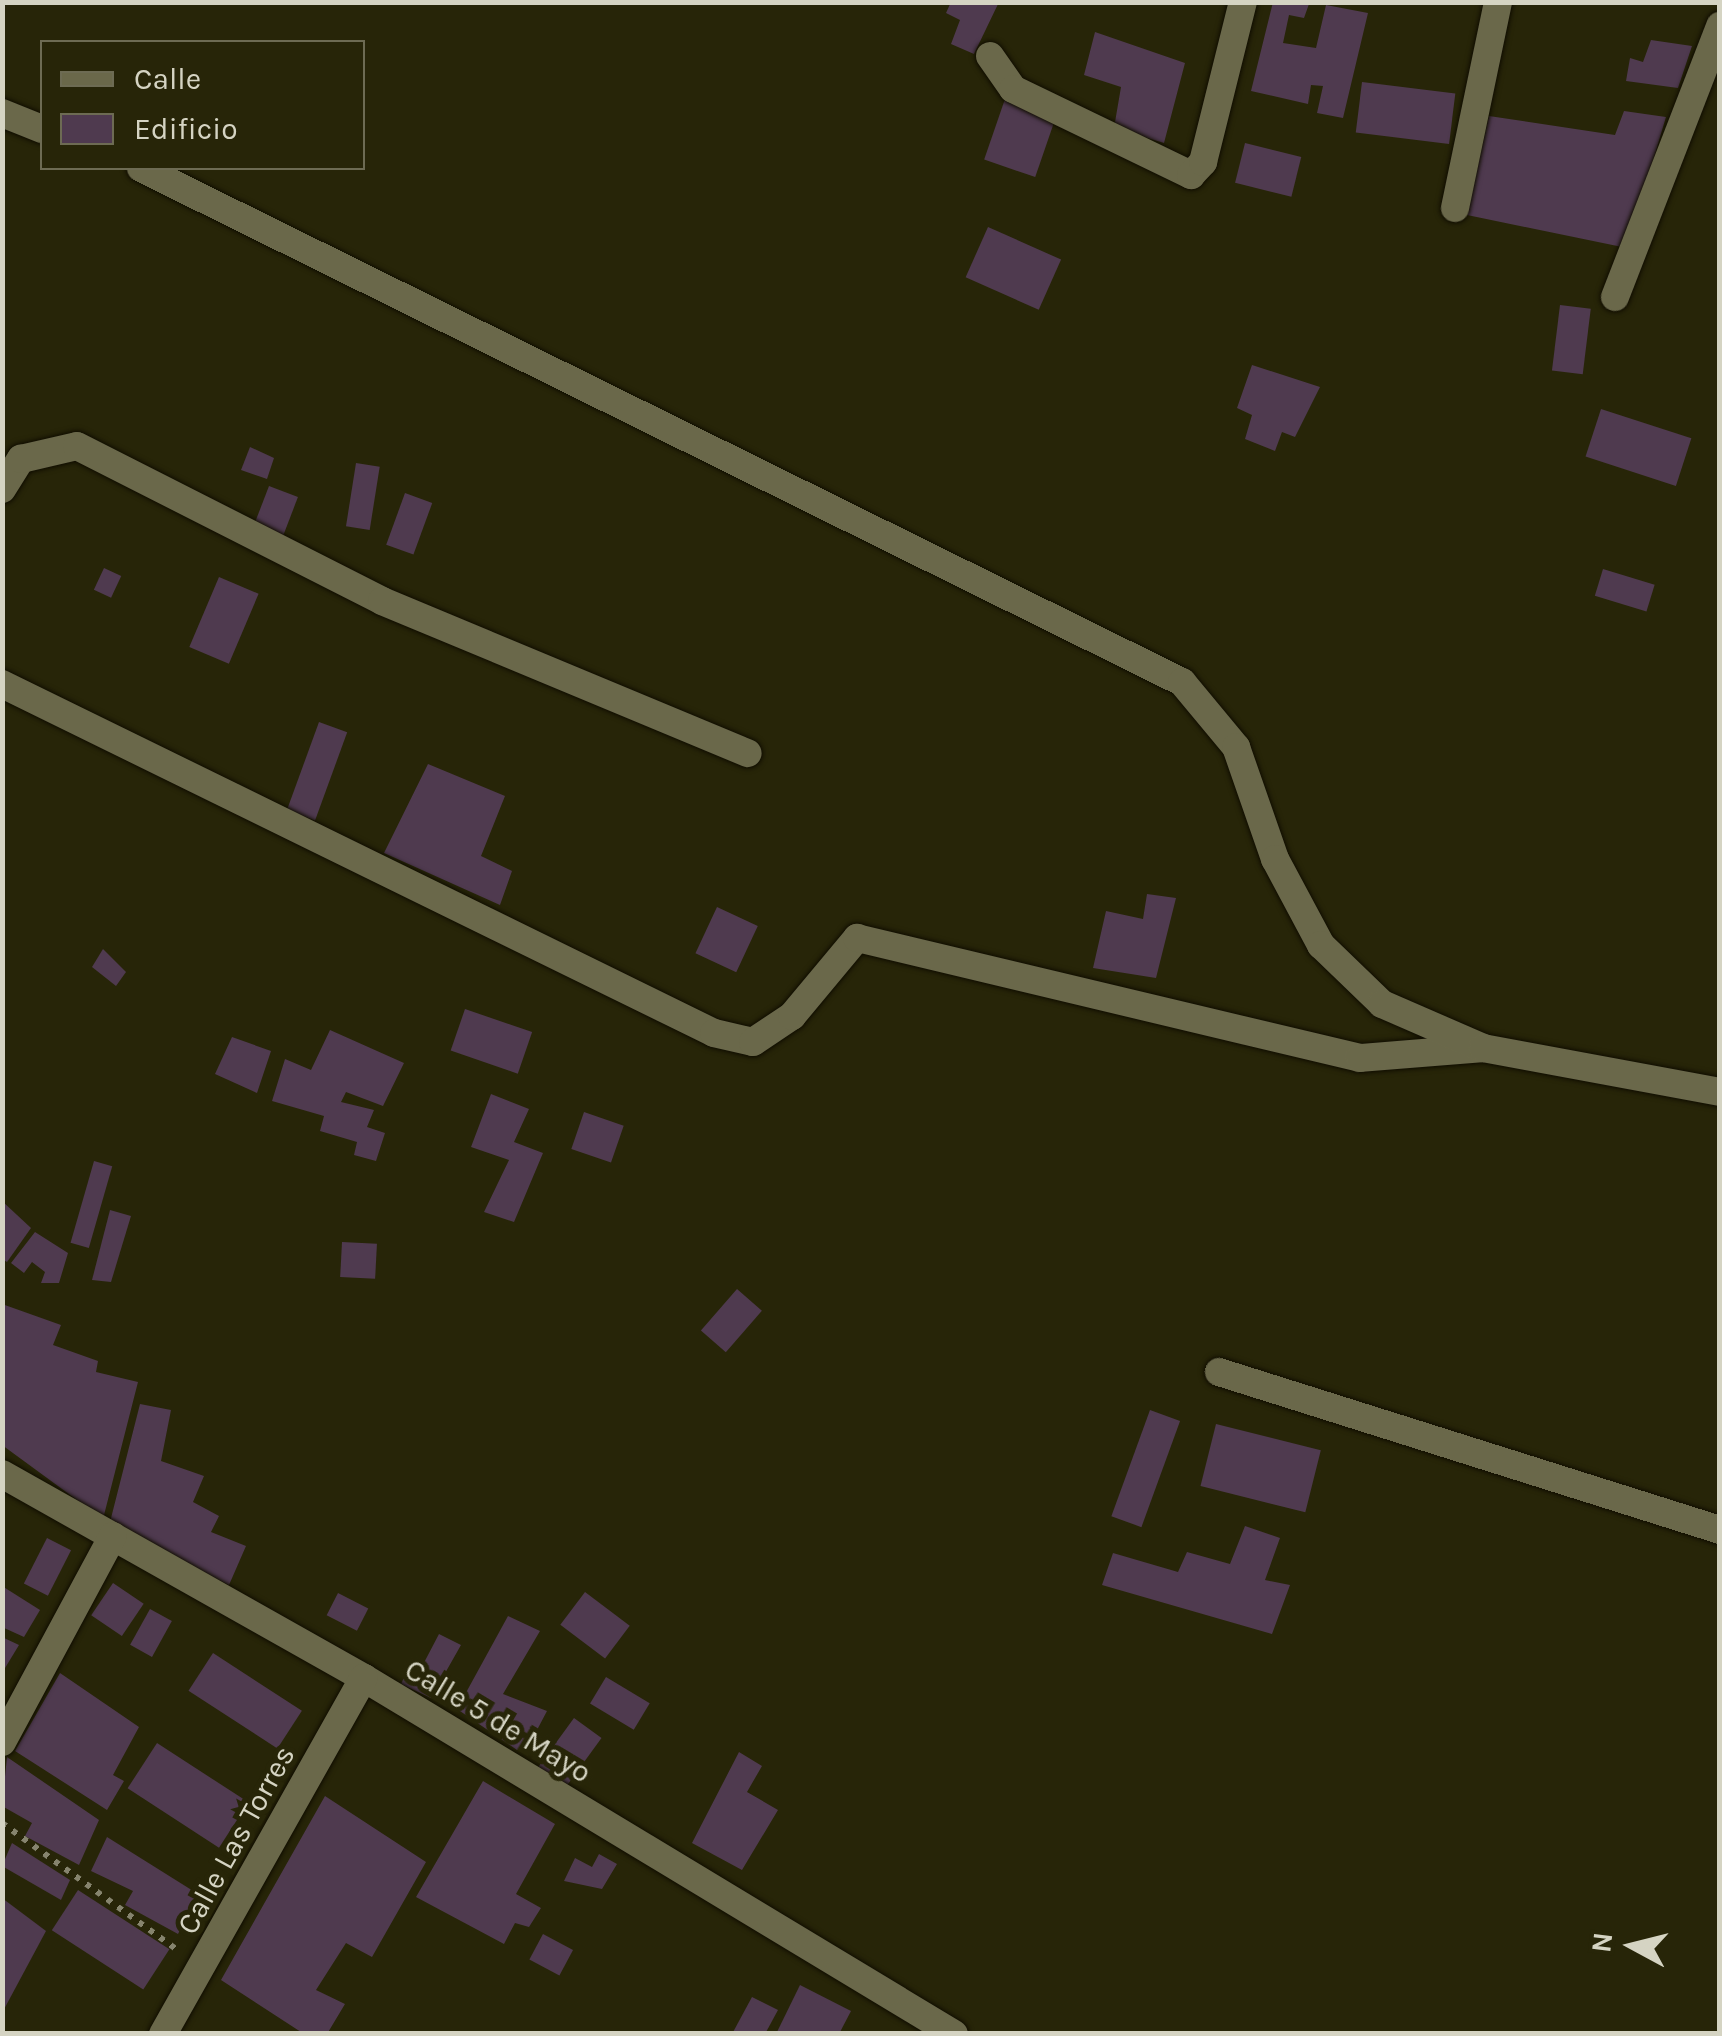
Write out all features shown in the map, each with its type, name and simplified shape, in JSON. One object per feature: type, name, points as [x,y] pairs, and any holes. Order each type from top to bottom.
[{"type":"street","points":[[990,56],[1013,89],[1078,126],[1191,175],[1203,162],[1242,2]]},
{"type":"street","points":[[1455,208],[1498,2]]},
{"type":"street","points":[[1615,297],[1720,26]]},
{"type":"street","points":[[2,113],[40,128]]},
{"type":"street","points":[[144,170],[1182,682],[1236,747],[1276,859],[1321,945],[1382,1004],[1483,1048],[1720,1092]]},
{"type":"street","points":[[2,489],[22,459],[76,446],[382,602],[748,752]]},
{"type":"street","points":[[2,684],[714,1033],[753,1042],[792,1016],[857,938],[1360,1058],[1483,1048]]},
{"type":"street","points":[[1219,1372],[1720,1530]]},
{"type":"street","name":"Calle 5 de Mayo","points":[[2,1474],[364,1678],[954,2034]]},
{"type":"street","points":[[2,1742],[113,1536]]},
{"type":"street","name":"Calle Las Torres","points":[[163,2034],[364,1678]]},
{"type":"path","points":[[2,1823],[202,1968]]},
{"type":"building","points":[[951,2],[999,2],[974,54],[951,44],[960,20],[946,13]]},
{"type":"building","points":[[1273,2],[1309,4],[1304,18],[1289,15],[1283,43],[1316,48],[1326,5],[1368,13],[1343,118],[1317,113],[1323,86],[1311,85],[1308,104],[1251,91]]},
{"type":"building","points":[[1095,32],[1185,63],[1164,143],[1114,128],[1121,87],[1084,75]]},
{"type":"building","points":[[1651,40],[1692,46],[1678,88],[1626,81],[1630,58],[1643,62]]},
{"type":"building","points":[[1362,82],[1455,93],[1449,144],[1356,133]]},
{"type":"building","points":[[1005,99],[1056,117],[1035,177],[984,160]]},
{"type":"building","points":[[1624,111],[1666,117],[1627,248],[1467,215],[1489,116],[1615,135]]},
{"type":"building","points":[[1245,143],[1301,157],[1291,197],[1235,183]]},
{"type":"building","points":[[988,227],[1061,260],[1039,310],[966,277]]},
{"type":"building","points":[[1560,305],[1591,309],[1583,374],[1552,371]]},
{"type":"building","points":[[1252,365],[1320,387],[1295,437],[1282,432],[1275,451],[1245,439],[1252,415],[1237,408]]},
{"type":"building","points":[[1601,409],[1691,438],[1676,486],[1586,457]]},
{"type":"building","points":[[250,447],[274,458],[267,479],[241,470]]},
{"type":"building","points":[[356,463],[380,467],[370,530],[346,526]]},
{"type":"building","points":[[269,486],[298,497],[282,538],[253,527]]},
{"type":"building","points":[[405,493],[432,503],[413,555],[386,545]]},
{"type":"building","points":[[104,568],[121,576],[111,598],[94,590]]},
{"type":"building","points":[[1603,569],[1655,585],[1646,612],[1595,596]]},
{"type":"building","points":[[219,577],[259,594],[229,664],[189,647]]},
{"type":"building","points":[[319,722],[347,732],[315,821],[287,810]]},
{"type":"building","points":[[428,764],[505,796],[481,856],[512,871],[500,905],[384,853]]},
{"type":"building","points":[[1147,894],[1176,898],[1156,978],[1093,968],[1106,911],[1143,919]]},
{"type":"building","points":[[717,907],[758,926],[736,972],[695,953]]},
{"type":"building","points":[[103,949],[126,972],[116,986],[92,967]]},
{"type":"building","points":[[465,1009],[532,1032],[518,1074],[451,1051]]},
{"type":"building","points":[[330,1030],[404,1063],[383,1106],[346,1092],[341,1102],[374,1110],[367,1127],[385,1133],[376,1161],[354,1155],[357,1142],[320,1131],[324,1116],[272,1101],[285,1059],[311,1070]]},
{"type":"building","points":[[232,1037],[271,1051],[257,1093],[215,1074]]},
{"type":"building","points":[[491,1094],[529,1109],[514,1142],[543,1153],[514,1222],[484,1212],[509,1160],[471,1147]]},
{"type":"building","points":[[584,1112],[624,1126],[611,1163],[571,1149]]},
{"type":"building","points":[[94,1161],[112,1166],[89,1248],[71,1243]]},
{"type":"building","points":[[2,1201],[31,1228],[7,1262],[2,1259]]},
{"type":"building","points":[[110,1210],[131,1216],[111,1282],[92,1280]]},
{"type":"building","points":[[35,1232],[68,1253],[59,1283],[41,1283],[45,1272],[32,1262],[24,1273],[11,1263]]},
{"type":"building","points":[[342,1242],[377,1244],[375,1279],[340,1277]]},
{"type":"building","points":[[737,1289],[762,1311],[726,1352],[701,1331]]},
{"type":"building","points":[[2,1304],[61,1325],[53,1345],[98,1361],[96,1372],[138,1382],[103,1519],[2,1445]]},
{"type":"building","points":[[140,1404],[171,1410],[161,1461],[204,1476],[193,1502],[219,1516],[211,1532],[246,1546],[229,1585],[109,1526]]},
{"type":"building","points":[[1150,1410],[1180,1421],[1141,1527],[1111,1516]]},
{"type":"building","points":[[1216,1424],[1321,1450],[1305,1512],[1201,1486]]},
{"type":"building","points":[[1245,1526],[1280,1538],[1265,1580],[1290,1585],[1272,1634],[1102,1585],[1113,1553],[1178,1572],[1187,1552],[1230,1564]]},
{"type":"building","points":[[47,1538],[71,1550],[48,1596],[24,1583]]},
{"type":"building","points":[[113,1583],[144,1604],[122,1636],[91,1615]]},
{"type":"building","points":[[2,1586],[40,1610],[24,1637],[2,1627]]},
{"type":"building","points":[[585,1592],[630,1626],[605,1658],[560,1625]]},
{"type":"building","points":[[338,1593],[368,1608],[357,1631],[327,1615]]},
{"type":"building","points":[[150,1609],[172,1621],[152,1657],[130,1645]]},
{"type":"building","points":[[508,1616],[540,1631],[503,1694],[547,1711],[527,1749],[517,1750],[457,1709]]},
{"type":"building","points":[[439,1634],[461,1645],[431,1698],[401,1684],[407,1671],[417,1676]]},
{"type":"building","points":[[2,1637],[19,1645],[2,1673]]},
{"type":"building","points":[[213,1653],[302,1711],[277,1748],[188,1691]]},
{"type":"building","points":[[60,1673],[139,1727],[113,1775],[124,1781],[107,1810],[15,1751]]},
{"type":"building","points":[[606,1677],[650,1703],[634,1730],[590,1704]]},
{"type":"building","points":[[574,1718],[602,1738],[566,1787],[538,1767]]},
{"type":"building","points":[[157,1743],[248,1802],[219,1848],[128,1788]]},
{"type":"building","points":[[739,1752],[762,1766],[747,1792],[778,1810],[742,1870],[692,1843]]},
{"type":"building","points":[[7,1757],[99,1820],[79,1865],[25,1836],[32,1823],[2,1806]]},
{"type":"building","points":[[483,1781],[555,1824],[516,1894],[541,1908],[529,1927],[515,1923],[504,1944],[416,1897]]},
{"type":"building","points":[[325,1796],[426,1862],[372,1957],[346,1943],[316,1990],[345,2004],[327,2034],[304,2034],[221,1980]]},
{"type":"building","points":[[107,1837],[198,1894],[178,1934],[125,1905],[133,1891],[91,1871]]},
{"type":"building","points":[[12,1843],[70,1880],[61,1900],[2,1866]]},
{"type":"building","points":[[599,1854],[617,1864],[602,1889],[564,1881],[575,1858],[592,1867]]},
{"type":"building","points":[[78,1890],[169,1949],[143,1990],[52,1930]]},
{"type":"building","points":[[2,1898],[46,1931],[2,2013]]},
{"type":"building","points":[[543,1934],[573,1950],[559,1976],[529,1960]]},
{"type":"building","points":[[800,1985],[851,2011],[839,2034],[776,2034]]},
{"type":"building","points":[[752,1997],[778,2010],[765,2034],[732,2034]]}]
